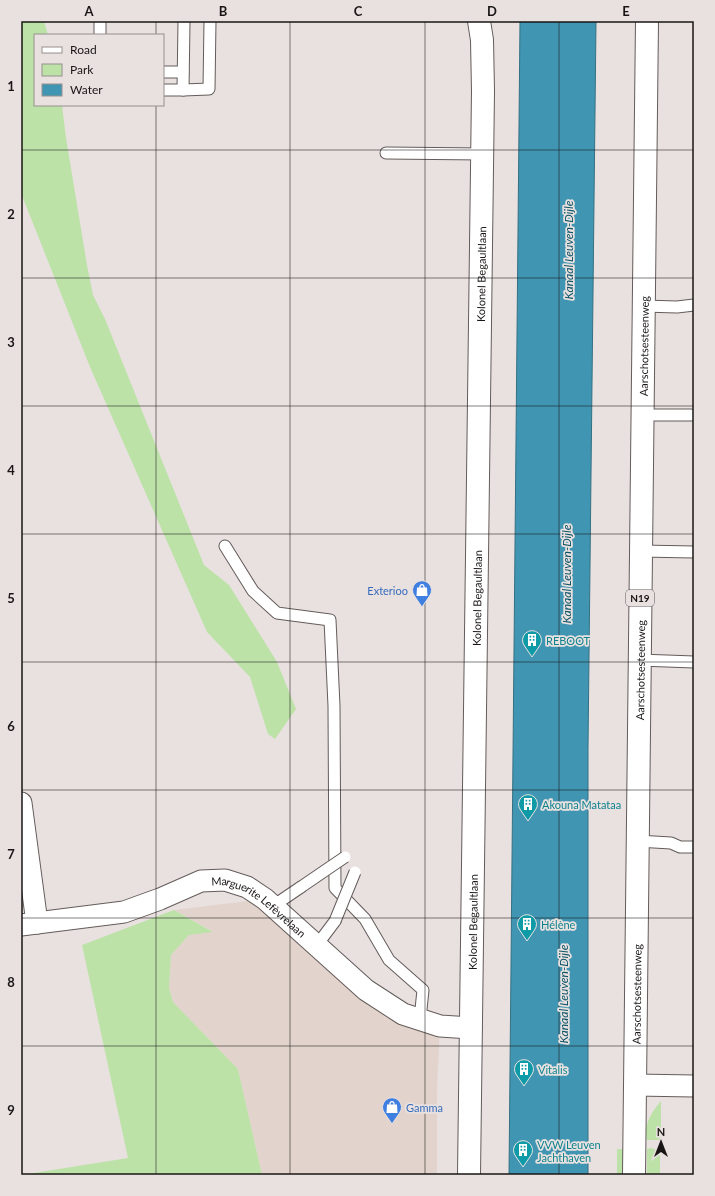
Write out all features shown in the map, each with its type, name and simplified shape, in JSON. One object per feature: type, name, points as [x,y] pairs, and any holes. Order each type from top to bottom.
[{"type":"main road","name":"Kolonel Begaultlaan","points":[[469,1175],[483,154],[482,47],[479,21]]},
{"type":"main road","name":"Aarschotsesteenweg","points":[[634,1175],[646,21]]},
{"type":"street","points":[[21,802],[29,924]]},
{"type":"street","name":"Marguerite Lefèvrelaan","points":[[29,924],[124,912],[160,899],[201,881],[224,880],[247,887],[265,898],[366,990],[403,1014],[440,1026],[471,1028]]},
{"type":"street","points":[[635,1085],[694,1086]]},
{"type":"lane","points":[[100,21],[100,34]]},
{"type":"lane","points":[[183,90],[184,21]]},
{"type":"lane","points":[[164,90],[209,89],[210,21]]},
{"type":"lane","points":[[164,72],[184,72]]},
{"type":"lane","points":[[386,153],[483,154]]},
{"type":"lane","points":[[643,306],[677,307],[694,305]]},
{"type":"lane","points":[[642,415],[691,415]]},
{"type":"lane","points":[[225,546],[253,591],[277,613],[330,620],[334,706],[335,888],[365,919],[390,960],[423,990],[420,1019]]},
{"type":"lane","points":[[640,551],[694,552]]},
{"type":"lane","points":[[639,660],[694,662]]},
{"type":"lane","points":[[637,841],[671,843],[680,847],[694,847]]},
{"type":"lane","points":[[274,906],[345,857]]},
{"type":"lane","points":[[317,945],[335,921],[355,872]]},
{"type":"shaded area","points":[[265,899],[366,990],[440,1026],[437,1089],[437,1175],[262,1175],[238,1069],[173,1002],[169,988],[171,955],[189,935],[212,931],[174,910]]},
{"type":"green space","points":[[21,21],[44,21],[48,34],[34,34],[34,106],[62,106],[66,138],[93,295],[105,319],[204,565],[229,585],[277,662],[296,709],[275,739],[268,734],[250,677],[207,632],[90,367],[21,193]]},
{"type":"green space","points":[[174,910],[213,932],[189,935],[171,955],[169,988],[173,1002],[238,1069],[262,1175],[21,1175],[128,1158],[82,945]]},
{"type":"green space","points":[[661,1101],[661,1138],[659,1140],[647,1140],[647,1124],[654,1110]]},
{"type":"green space","points":[[651,1148],[660,1151],[660,1175],[647,1175],[647,1149]]},
{"type":"green space","points":[[617,1149],[623,1149],[623,1175],[617,1175]]},
{"type":"water","name":"Kanaal Leuven-Dijle","points":[[520,21],[596,21],[588,748],[588,1175],[509,1175]]},
{"type":"place","name":"Exterioo","points":[[422,607]]},
{"type":"place","name":"REBOOT","points":[[532,657]]},
{"type":"place","name":"Akouna Matataa","points":[[528,821]]},
{"type":"place","name":"Hélène","points":[[527,941]]},
{"type":"place","name":"Vitalis","points":[[524,1086]]},
{"type":"place","name":"Gamma","points":[[392,1124]]},
{"type":"place","name":"VVW Leuven Jachthaven","points":[[523,1167]]}]
